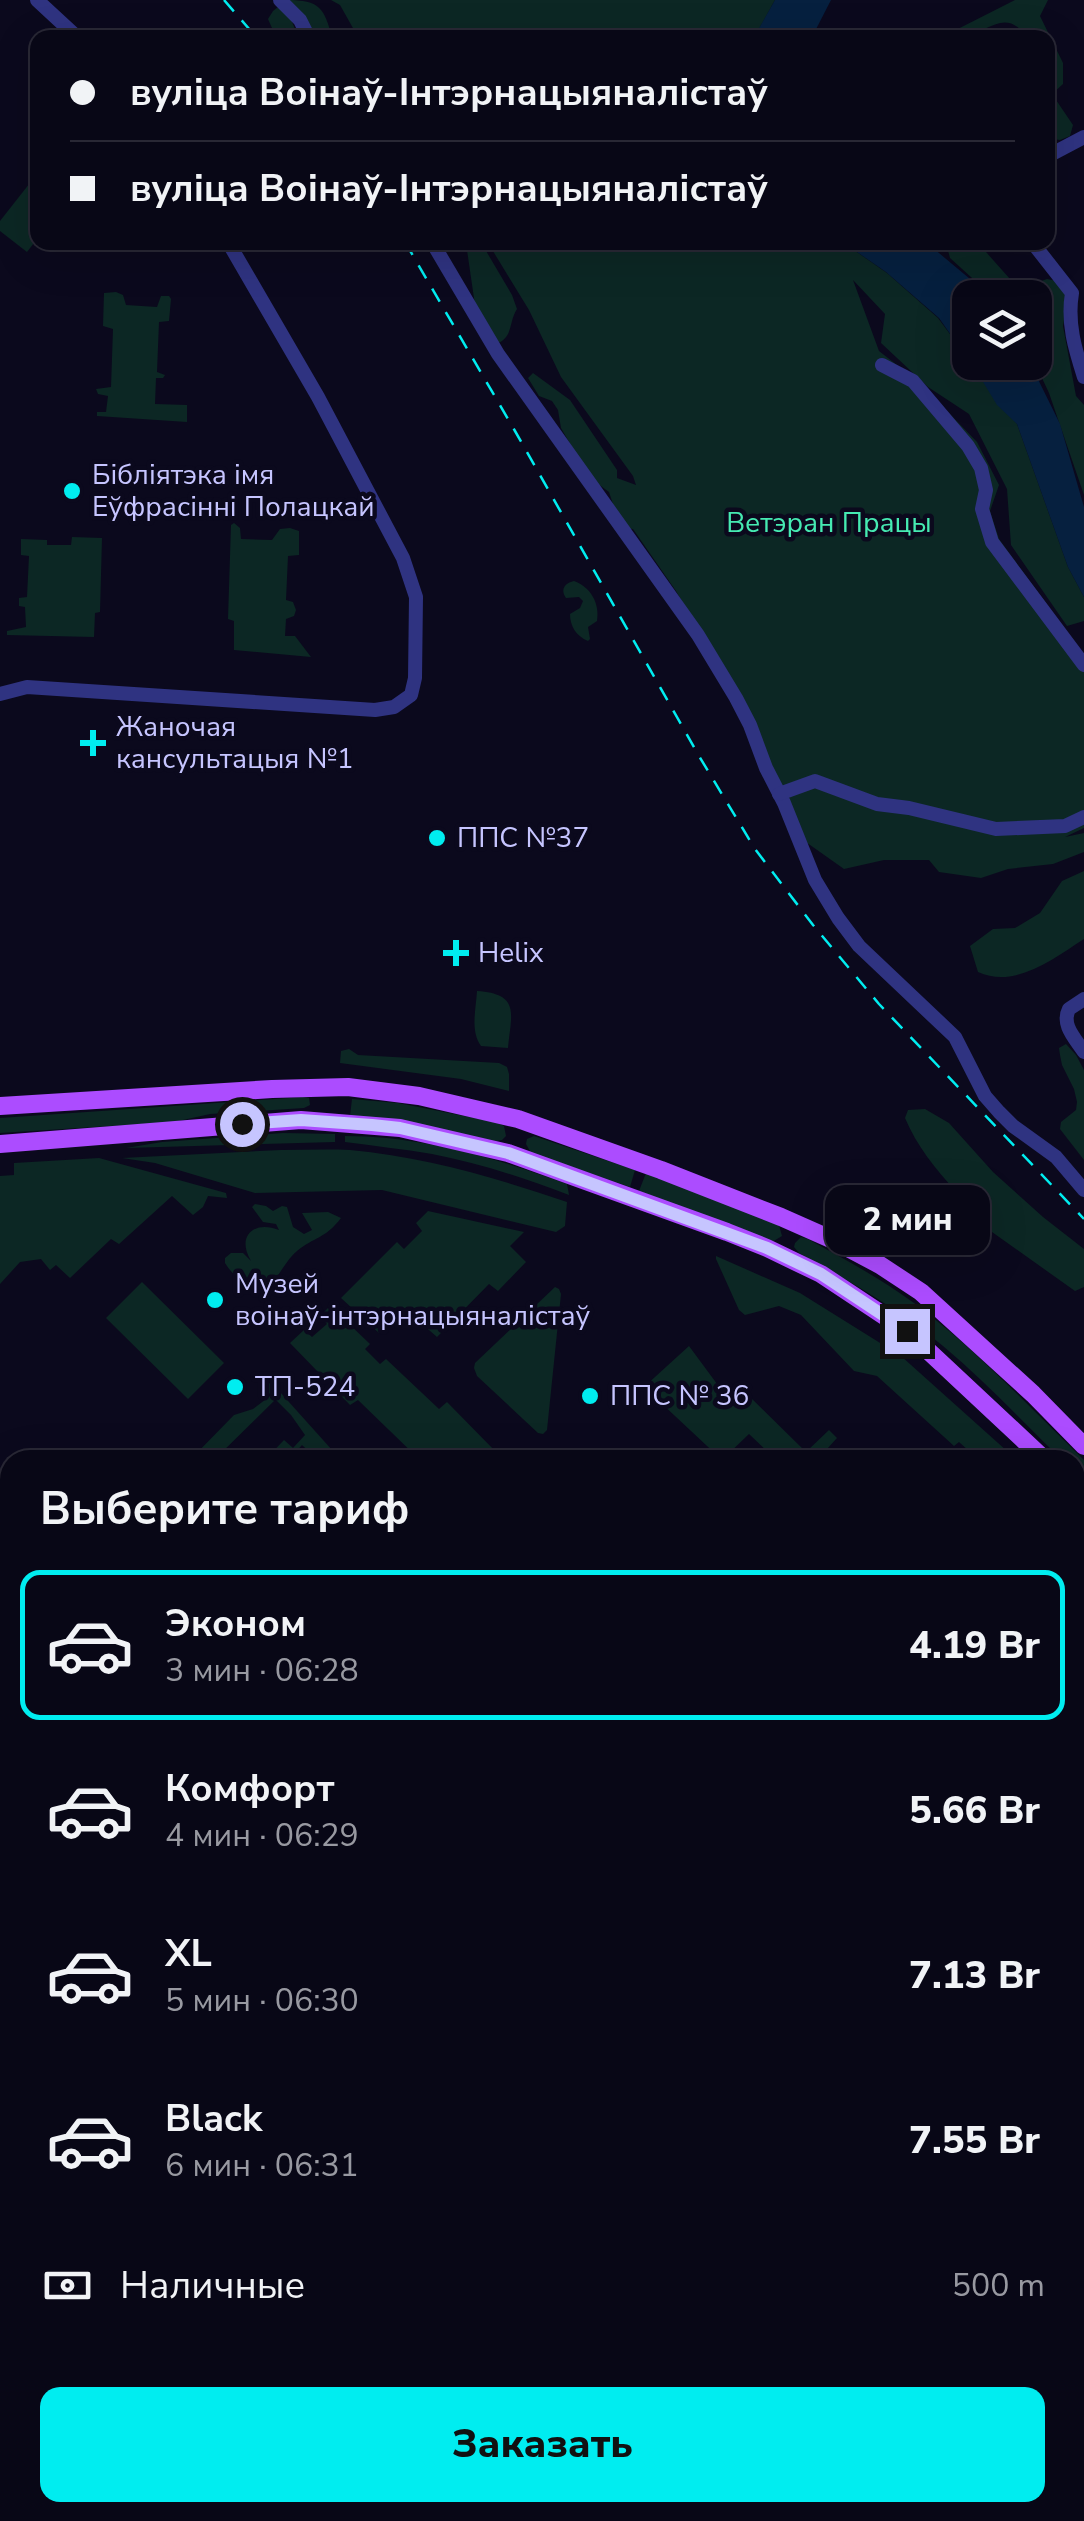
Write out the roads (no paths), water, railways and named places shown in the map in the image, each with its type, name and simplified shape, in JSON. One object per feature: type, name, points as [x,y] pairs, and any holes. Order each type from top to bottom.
[{"type":"main road","points":[[324,1087],[324,1121]]},
{"type":"main road","points":[[0,1106],[324,1087],[420,1096],[518,1119],[781,1217],[880,1265],[922,1292],[1084,1446]]},
{"type":"main road","points":[[508,1153],[518,1119]]},
{"type":"main road","points":[[0,1144],[301,1120],[400,1128],[508,1153],[767,1248],[821,1274],[907,1331],[1034,1450]]},
{"type":"main road","points":[[767,1248],[784,1238],[781,1217]]},
{"type":"main road","points":[[795,1262],[789,1248],[792,1239],[797,1233],[810,1230]]},
{"type":"street","points":[[37,0],[69,30]]},
{"type":"street","points":[[280,0],[304,30]]},
{"type":"street","points":[[1055,152],[1084,138]]},
{"type":"street","points":[[0,694],[27,687],[375,710],[386,710],[411,695],[416,664],[416,597],[407,568],[318,397],[233,250]]},
{"type":"street","points":[[437,250],[498,354],[707,651],[750,725],[815,880],[838,918],[859,946],[956,1037],[985,1096],[999,1112],[1056,1156],[1084,1190]]},
{"type":"street","points":[[1040,250],[1078,291],[1069,311],[1070,329],[1084,378]]},
{"type":"street","points":[[882,364],[913,381],[968,446],[981,468],[986,490],[982,509],[992,542],[1084,665]]},
{"type":"street","points":[[779,794],[816,781],[878,804],[996,829],[1065,826],[1084,817]]},
{"type":"street","points":[[1084,999],[1066,1014],[1066,1026],[1084,1052]]},
{"type":"water","points":[[775,0],[831,0],[816,30],[758,30]]},
{"type":"water","points":[[854,250],[935,250],[971,280],[952,280],[952,336],[939,318]]},
{"type":"water","points":[[982,380],[1038,380],[1060,424],[1084,507],[1084,597],[1068,567],[1017,424],[997,405]]},
{"type":"railway","points":[[224,0],[250,30]]},
{"type":"railway","points":[[410,250],[755,849],[879,1004],[1084,1219]]},
{"type":"place","name":"Бібліятэка імя Еўфрасінні Полацкай","points":[[72,491]]},
{"type":"place","name":"Жаночая кансультацыя №1","points":[[93,743]]},
{"type":"place","name":"ППС №37","points":[[437,838]]},
{"type":"place","name":"Helix","points":[[456,953]]},
{"type":"place","name":"Музей воінаў-інтэрнацыяналістаў","points":[[215,1300]]},
{"type":"place","name":"ТП-524","points":[[235,1387]]},
{"type":"place","name":"ППС № 36","points":[[590,1396]]},
{"type":"park label","name":"Ветэран Працы","points":[[829,523]]}]
